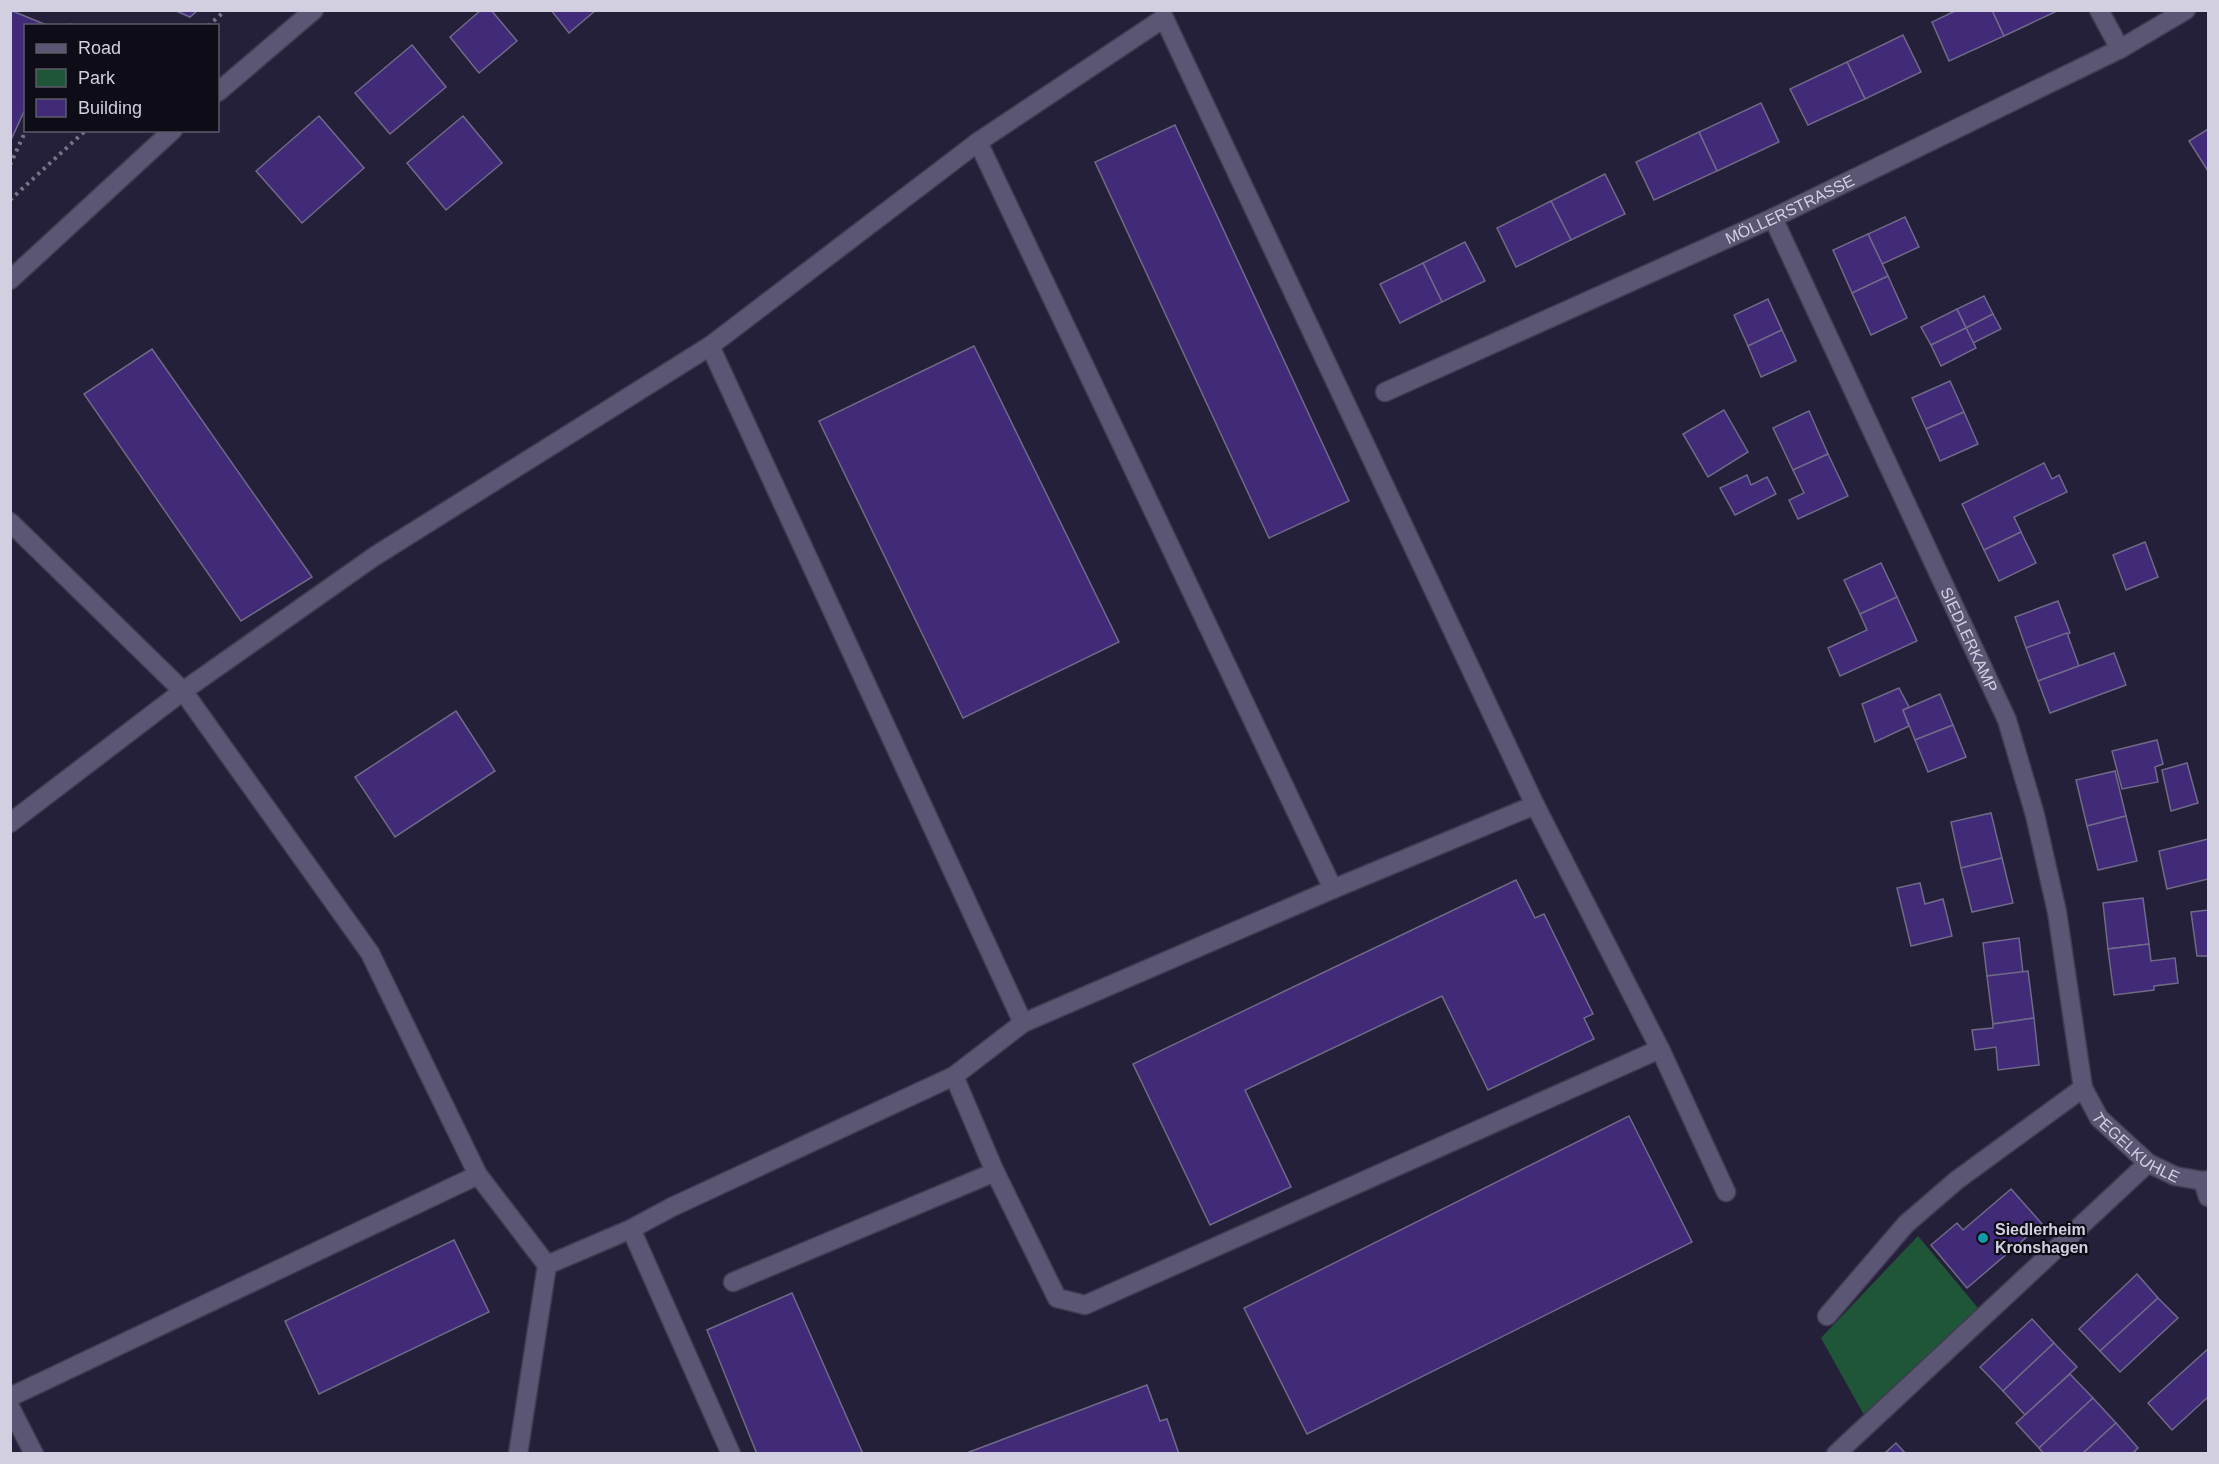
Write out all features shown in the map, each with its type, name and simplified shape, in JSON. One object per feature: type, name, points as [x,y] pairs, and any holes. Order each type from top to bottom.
[{"type":"street","points":[[219,91],[314,10]]},
{"type":"street","points":[[2099,10],[2120,49]]},
{"type":"street","name":"MÖLLERSTRASSE","points":[[1385,392],[1773,218],[2120,49],[2186,10]]},
{"type":"street","points":[[10,823],[183,691],[375,556],[710,346],[978,141],[1164,18],[1535,805],[1660,1049],[1726,1192]]},
{"type":"street","points":[[10,280],[171,132]]},
{"type":"street","points":[[978,141],[1333,889]]},
{"type":"street","name":"SIEDLERKAMP","points":[[1773,218],[2007,720],[2035,815],[2058,912],[2084,1088]]},
{"type":"street","points":[[710,346],[1023,1023]]},
{"type":"street","points":[[10,522],[183,691],[370,953],[478,1175],[547,1265],[518,1454]]},
{"type":"street","points":[[547,1265],[631,1229],[672,1207],[954,1076],[1023,1023],[1333,889],[1535,805]]},
{"type":"street","points":[[954,1076],[995,1172],[1057,1298],[1085,1305],[1660,1049]]},
{"type":"street","points":[[1827,1316],[1906,1224],[1957,1180],[2084,1088]]},
{"type":"street","name":"TEGELKUHLE","points":[[2084,1088],[2099,1118],[2148,1163],[2175,1176],[2207,1186]]},
{"type":"street","points":[[1836,1454],[2148,1163]]},
{"type":"street","points":[[733,1282],[995,1172]]},
{"type":"street","points":[[10,1397],[478,1175]]},
{"type":"street","points":[[631,1229],[731,1454]]},
{"type":"street","points":[[10,1407],[34,1454]]},
{"type":"path","points":[[210,24],[226,10]]},
{"type":"path","points":[[10,165],[25,132]]},
{"type":"path","points":[[10,200],[84,132]]},
{"type":"green space","points":[[1918,1236],[1978,1308],[1864,1415],[1821,1338]]},
{"type":"building","points":[[10,10],[44,24],[24,24],[24,111],[10,142]]},
{"type":"building","points":[[174,10],[198,10],[190,17]]},
{"type":"building","points":[[481,10],[491,10],[517,41],[479,73],[450,37]]},
{"type":"building","points":[[551,10],[596,10],[569,33]]},
{"type":"building","points":[[1957,10],[1992,10],[2004,36],[1949,61],[1932,22]]},
{"type":"building","points":[[1992,10],[2057,10],[2057,11],[2004,36]]},
{"type":"building","points":[[1903,35],[1921,72],[1865,99],[1847,62]]},
{"type":"building","points":[[412,45],[446,87],[390,134],[355,93]]},
{"type":"building","points":[[1847,62],[1865,99],[1808,125],[1790,89]]},
{"type":"building","points":[[1761,103],[1779,142],[1717,171],[1699,132]]},
{"type":"building","points":[[319,116],[364,168],[302,223],[256,171]]},
{"type":"building","points":[[463,116],[502,163],[446,210],[407,163]]},
{"type":"building","points":[[1175,125],[1349,501],[1269,538],[1095,162]]},
{"type":"building","points":[[2208,129],[2208,171],[2189,141]]},
{"type":"building","points":[[1699,132],[1717,171],[1654,200],[1636,162]]},
{"type":"building","points":[[1605,174],[1625,214],[1571,240],[1551,201]]},
{"type":"building","points":[[1551,201],[1571,240],[1516,267],[1497,228]]},
{"type":"building","points":[[1905,217],[1919,247],[1882,264],[1868,234]]},
{"type":"building","points":[[1868,234],[1888,276],[1852,293],[1833,250]]},
{"type":"building","points":[[1465,242],[1485,281],[1442,302],[1423,263]]},
{"type":"building","points":[[1423,263],[1442,302],[1400,323],[1380,284]]},
{"type":"building","points":[[1888,276],[1907,318],[1871,335],[1852,293]]},
{"type":"building","points":[[1984,296],[1993,314],[1966,328],[1957,309]]},
{"type":"building","points":[[1768,299],[1782,330],[1748,346],[1734,315]]},
{"type":"building","points":[[1957,309],[1966,328],[1931,345],[1921,327]]},
{"type":"building","points":[[1993,314],[2001,329],[1973,343],[1966,328]]},
{"type":"building","points":[[1966,328],[1976,348],[1941,366],[1931,345]]},
{"type":"building","points":[[1782,330],[1796,361],[1761,377],[1748,346]]},
{"type":"building","points":[[974,346],[1119,642],[963,718],[819,421]]},
{"type":"building","points":[[152,349],[312,577],[241,621],[84,394]]},
{"type":"building","points":[[1950,381],[1964,412],[1926,429],[1912,398]]},
{"type":"building","points":[[1724,410],[1748,452],[1708,477],[1683,434]]},
{"type":"building","points":[[1809,411],[1828,454],[1793,470],[1773,428]]},
{"type":"building","points":[[1964,412],[1978,444],[1940,461],[1926,429]]},
{"type":"building","points":[[1828,454],[1848,496],[1798,519],[1789,500],[1804,493],[1793,470]]},
{"type":"building","points":[[2044,463],[2052,479],[2059,475],[2067,492],[2014,517],[2021,532],[1984,550],[1962,504]]},
{"type":"building","points":[[1747,475],[1751,485],[1767,477],[1776,494],[1735,515],[1720,488]]},
{"type":"building","points":[[2021,532],[2036,563],[1999,581],[1984,550]]},
{"type":"building","points":[[2145,542],[2158,577],[2126,590],[2113,555]]},
{"type":"building","points":[[1881,563],[1897,597],[1860,614],[1844,580]]},
{"type":"building","points":[[1897,597],[1917,641],[1840,676],[1828,648],[1867,630],[1860,614]]},
{"type":"building","points":[[2058,601],[2070,633],[2026,648],[2015,617]]},
{"type":"building","points":[[2067,633],[2079,666],[2038,681],[2026,648]]},
{"type":"building","points":[[2114,653],[2126,685],[2050,713],[2038,681]]},
{"type":"building","points":[[1899,688],[1909,707],[1903,710],[1909,726],[1875,742],[1862,704]]},
{"type":"building","points":[[1940,694],[1953,725],[1915,740],[1903,710]]},
{"type":"building","points":[[456,711],[495,771],[395,837],[355,777]]},
{"type":"building","points":[[1953,725],[1966,757],[1928,772],[1915,740]]},
{"type":"building","points":[[2157,740],[2163,764],[2155,767],[2158,782],[2122,789],[2112,751]]},
{"type":"building","points":[[2187,763],[2198,803],[2171,811],[2162,770]]},
{"type":"building","points":[[2115,771],[2126,816],[2087,826],[2076,780]]},
{"type":"building","points":[[1991,813],[2002,858],[1961,868],[1951,822]]},
{"type":"building","points":[[2126,816],[2137,861],[2098,870],[2087,826]]},
{"type":"building","points":[[2208,839],[2208,879],[2167,889],[2159,851]]},
{"type":"building","points":[[2002,858],[2013,903],[1972,912],[1961,868]]},
{"type":"building","points":[[1516,880],[1535,918],[1544,914],[1593,1014],[1584,1018],[1594,1039],[1488,1090],[1442,996],[1245,1090],[1291,1187],[1210,1225],[1133,1064]]},
{"type":"building","points":[[1920,883],[1925,904],[1943,899],[1952,936],[1911,946],[1897,888]]},
{"type":"building","points":[[2143,898],[2149,944],[2108,949],[2103,903]]},
{"type":"building","points":[[2208,910],[2208,956],[2197,956],[2191,912]]},
{"type":"building","points":[[2019,938],[2023,973],[1987,976],[1983,943]]},
{"type":"building","points":[[2149,944],[2151,961],[2175,958],[2178,983],[2154,986],[2154,990],[2114,995],[2108,949]]},
{"type":"building","points":[[2028,971],[2034,1018],[1993,1024],[1987,976]]},
{"type":"building","points":[[2034,1018],[2039,1065],[1998,1070],[1996,1047],[1975,1050],[1972,1030],[1993,1028],[1993,1024]]},
{"type":"building","points":[[1629,1116],[1692,1242],[1307,1434],[1244,1308]]},
{"type":"building","name":"Siedlerheim Kronshagen","points":[[2011,1189],[2042,1224],[1967,1288],[1931,1245],[1957,1223],[1963,1230]]},
{"type":"building","points":[[454,1240],[489,1312],[319,1394],[285,1321]]},
{"type":"building","points":[[2137,1274],[2158,1298],[2100,1351],[2079,1329]]},
{"type":"building","points":[[792,1293],[863,1454],[757,1454],[707,1330]]},
{"type":"building","points":[[2158,1298],[2178,1318],[2120,1372],[2100,1351]]},
{"type":"building","points":[[2032,1319],[2054,1343],[2003,1391],[1980,1367]]},
{"type":"building","points":[[2054,1343],[2077,1367],[2025,1415],[2003,1391]]},
{"type":"building","points":[[2208,1349],[2208,1397],[2172,1430],[2148,1403]]},
{"type":"building","points":[[2070,1374],[2093,1398],[2039,1448],[2016,1423]]},
{"type":"building","points":[[1147,1385],[1160,1421],[1167,1419],[1179,1454],[964,1454]]},
{"type":"building","points":[[2093,1398],[2116,1423],[2082,1454],[2044,1454],[2039,1448]]},
{"type":"building","points":[[2116,1423],[2138,1448],[2132,1454],[2082,1454]]},
{"type":"building","points":[[1896,1443],[1906,1454],[1884,1454]]},
{"type":"place","name":"Siedlerheim Kronshagen","points":[[1983,1238]]}]
